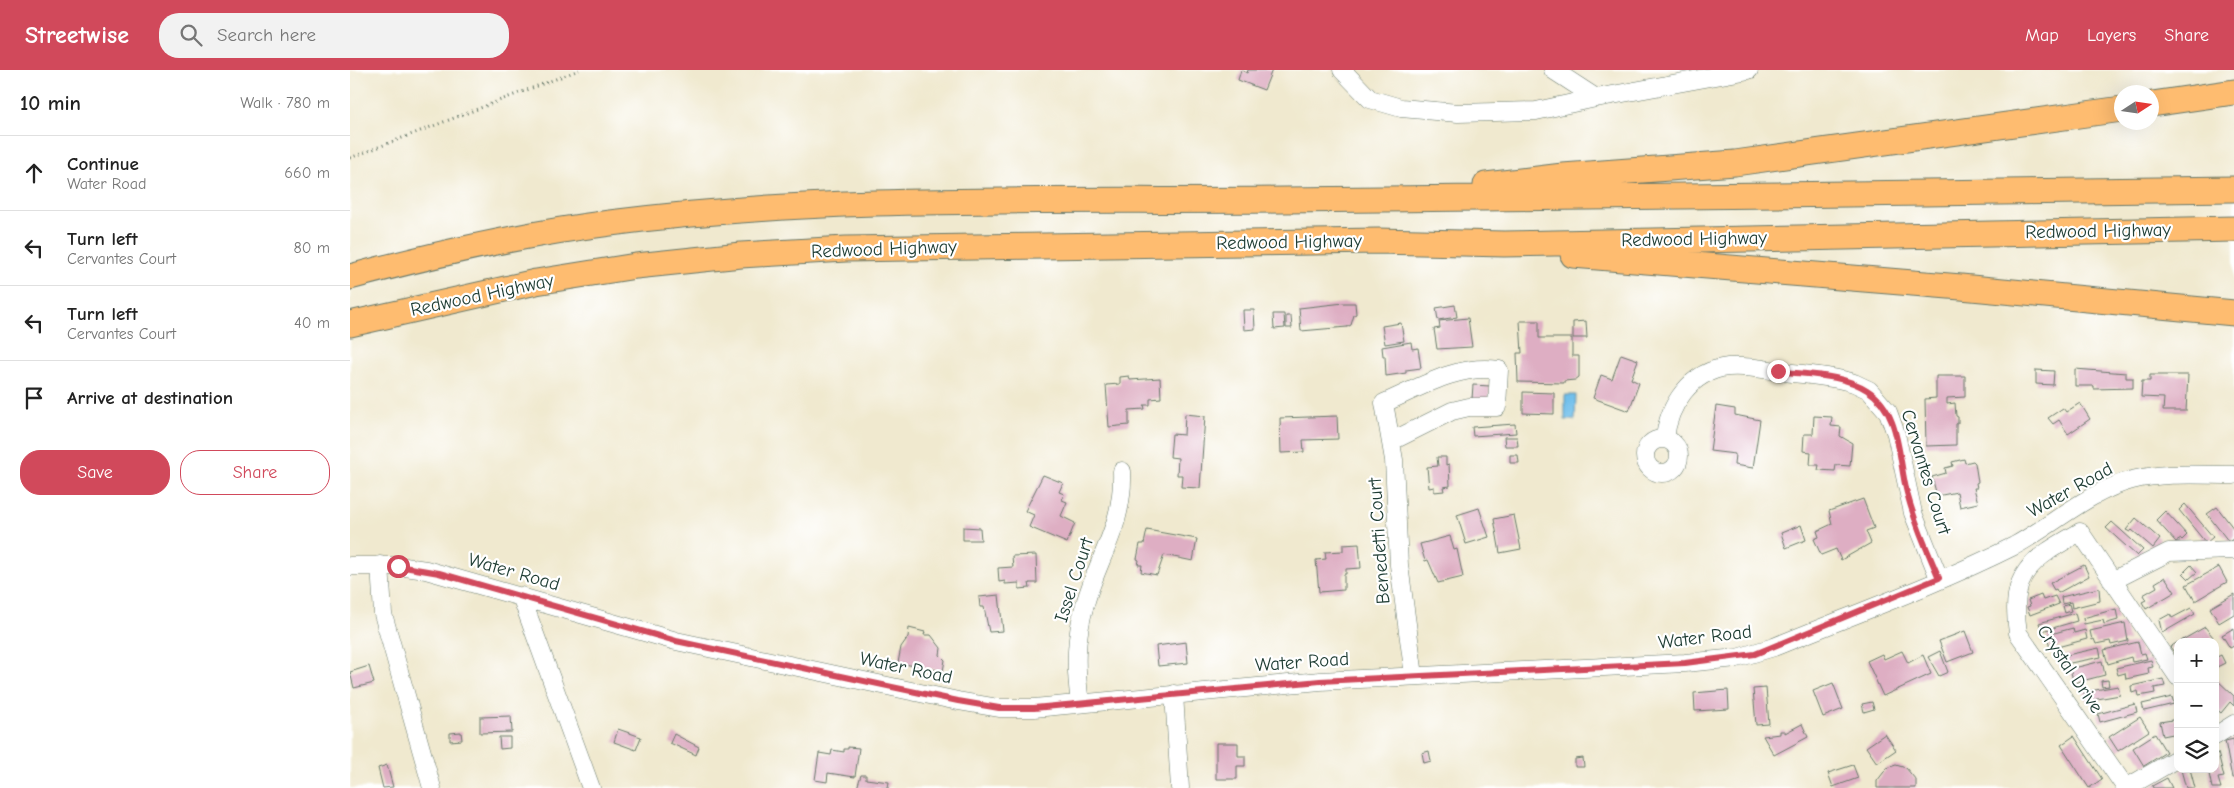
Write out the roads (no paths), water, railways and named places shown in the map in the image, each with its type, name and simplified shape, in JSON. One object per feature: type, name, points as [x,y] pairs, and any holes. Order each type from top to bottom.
[{"type":"highway","points":[[2159,103],[2234,92]]},
{"type":"highway","points":[[1359,200],[1563,176],[1735,163],[2114,110]]},
{"type":"highway","points":[[350,277],[402,263],[503,241],[607,223],[811,205],[2234,189]]},
{"type":"highway","name":"Redwood Highway","points":[[350,324],[536,282],[636,266],[741,255],[846,249],[1378,241],[1504,244],[2234,229]]},
{"type":"highway","points":[[1504,244],[1582,257],[1932,284],[2234,313]]},
{"type":"street","points":[[1342,70],[1370,99],[1401,108],[1458,113],[1536,111],[1749,70]]},
{"type":"street","points":[[1553,70],[1596,98]]},
{"type":"street","name":"Cervantes Court","points":[[1665,439],[1670,412],[1677,399],[1696,379],[1716,369],[1738,366],[1819,376],[1854,383],[1869,390],[1888,412],[1896,434],[1907,493],[1919,531],[1939,578]]},
{"type":"street","name":"Benedetti Court","points":[[1392,441],[1452,411],[1469,406],[1497,407],[1499,370],[1470,369],[1448,375],[1384,403],[1392,441],[1399,565],[1414,676]]},
{"type":"street","name":"Issel Court","points":[[1080,703],[1075,667],[1078,636],[1085,603],[1118,517],[1122,494],[1122,471]]},
{"type":"street","name":"Water Road","points":[[350,566],[380,566],[426,570],[676,641],[980,706],[1034,708],[1320,681],[1685,663],[1737,658],[1774,647],[2012,547],[2116,485],[2132,480],[2160,476],[2234,475]]},
{"type":"street","name":"Crystal Drive","points":[[2112,581],[2080,532],[2041,554],[2022,575],[2015,609],[2018,634],[2126,788]]},
{"type":"street","points":[[2174,671],[2112,581],[2169,552],[2232,552]]},
{"type":"street","points":[[380,566],[383,614],[432,788]]},
{"type":"street","points":[[521,596],[591,788]]},
{"type":"street","points":[[1174,694],[1180,788]]},
{"type":"street","points":[[2219,732],[2234,724]]},
{"type":"street","points":[[2126,788],[2174,760]]},
{"type":"water","points":[[1565,395],[1576,395],[1575,420],[1565,420]]}]
